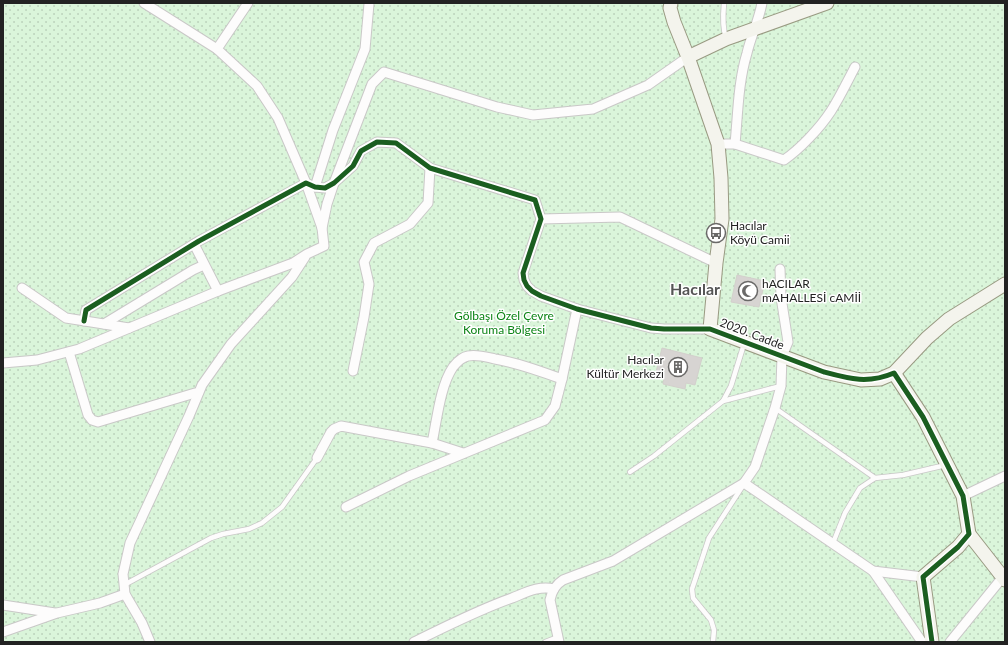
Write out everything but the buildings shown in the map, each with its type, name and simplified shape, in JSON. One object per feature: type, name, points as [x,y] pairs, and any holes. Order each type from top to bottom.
[{"type":"street","points":[[3,363],[37,360],[79,349],[218,291],[293,264],[307,254],[324,246],[322,228],[306,183],[278,118],[257,86],[217,49],[144,3]]},
{"type":"street","points":[[217,49],[248,3]]},
{"type":"street","points":[[671,3],[670,8],[674,22],[718,144],[722,219],[710,329]]},
{"type":"street","points":[[735,144],[739,89],[747,52],[756,28],[762,3]]},
{"type":"street","points":[[322,228],[327,204],[334,183],[372,84],[384,72],[497,107],[533,115],[593,109],[648,85],[688,58],[726,39],[827,3]]},
{"type":"street","points":[[315,187],[333,130],[365,49],[369,4]]},
{"type":"street","points":[[718,144],[735,144],[784,160],[792,155],[806,141],[831,112],[855,67]]},
{"type":"street","points":[[306,183],[315,187],[325,188],[334,183],[353,166],[361,151],[377,142],[396,143],[430,168],[535,200],[541,218],[620,217],[716,263]]},
{"type":"street","points":[[353,371],[369,284],[364,262],[374,243],[410,224],[428,203],[430,168]]},
{"type":"street","points":[[84,321],[86,310],[194,244],[306,183]]},
{"type":"street","name":"2020. Cadde","points":[[541,218],[523,273],[527,286],[532,291],[542,296],[576,309],[651,328],[664,330],[710,329],[824,372],[852,379],[880,379],[894,373]]},
{"type":"street","points":[[194,244],[218,291]]},
{"type":"street","points":[[150,642],[125,590],[123,574],[130,543],[190,416],[202,384],[231,344],[292,277],[307,254]]},
{"type":"street","points":[[104,324],[193,270],[204,265]]},
{"type":"street","points":[[558,639],[550,600],[554,589],[558,584],[563,580],[614,561],[744,483],[755,467],[781,386],[782,356],[788,342],[781,297],[780,269]]},
{"type":"street","points":[[950,642],[1004,579],[969,534],[963,496],[923,417],[894,373],[939,327],[965,308],[1005,284]]},
{"type":"street","points":[[22,288],[66,318],[129,328]]},
{"type":"street","points":[[346,507],[409,476],[545,420],[555,406],[576,309]]},
{"type":"street","points":[[69,352],[88,415],[95,422],[198,393]]},
{"type":"street","points":[[432,443],[444,389],[449,374],[454,365],[466,356],[478,355],[517,363],[562,379]]},
{"type":"street","points":[[317,458],[331,432],[341,426],[432,443],[463,453]]},
{"type":"street","points":[[963,496],[1005,476]]},
{"type":"street","points":[[744,483],[873,571],[922,642]]},
{"type":"street","points":[[873,571],[923,577],[958,547],[969,534]]},
{"type":"street","points":[[923,577],[932,642]]},
{"type":"street","points":[[414,642],[483,608],[536,589],[547,587],[554,589]]},
{"type":"street","points":[[3,632],[57,613],[100,603],[125,590]]},
{"type":"street","points":[[3,605],[57,613]]},
{"type":"lane","points":[[724,3],[724,32],[726,39]]},
{"type":"lane","points":[[630,472],[654,456],[722,401],[731,386],[745,342]]},
{"type":"lane","points":[[722,401],[781,386]]},
{"type":"lane","points":[[775,408],[875,478]]},
{"type":"lane","points":[[125,590],[212,538],[223,534],[249,529],[262,523],[282,507],[317,458]]},
{"type":"lane","points":[[833,544],[845,513],[860,488],[875,478],[903,475],[947,465]]},
{"type":"lane","points":[[713,642],[714,630],[711,620],[693,598],[692,589],[709,538],[744,483]]},
{"type":"lane","points":[[546,642],[558,639]]},
{"type":"green space","name":"Gölbaşı Özel Çevre Koruma Bölgesi","points":[[3,3],[1005,3],[1005,642],[3,642]]},
{"type":"cycle path","points":[[84,321],[86,310],[199,241],[306,183],[315,187],[325,188],[334,183],[353,166],[361,151],[377,142],[396,143],[430,168],[535,200],[541,219],[523,273],[527,286],[541,296],[577,309],[651,328],[710,329],[824,372],[842,377],[867,379],[894,373],[923,417],[963,496],[969,534],[958,547],[923,577],[932,642]]},
{"type":"place","name":"Hacılar Köyü Camii","points":[[716,233]]},
{"type":"place","name":"hACILAR mAHALLESİ cAMİİ","points":[[748,291]]},
{"type":"place","name":"Hacılar Kültür Merkezi","points":[[678,367]]},
{"type":"district","name":"Hacılar","points":[[695,289]]}]
